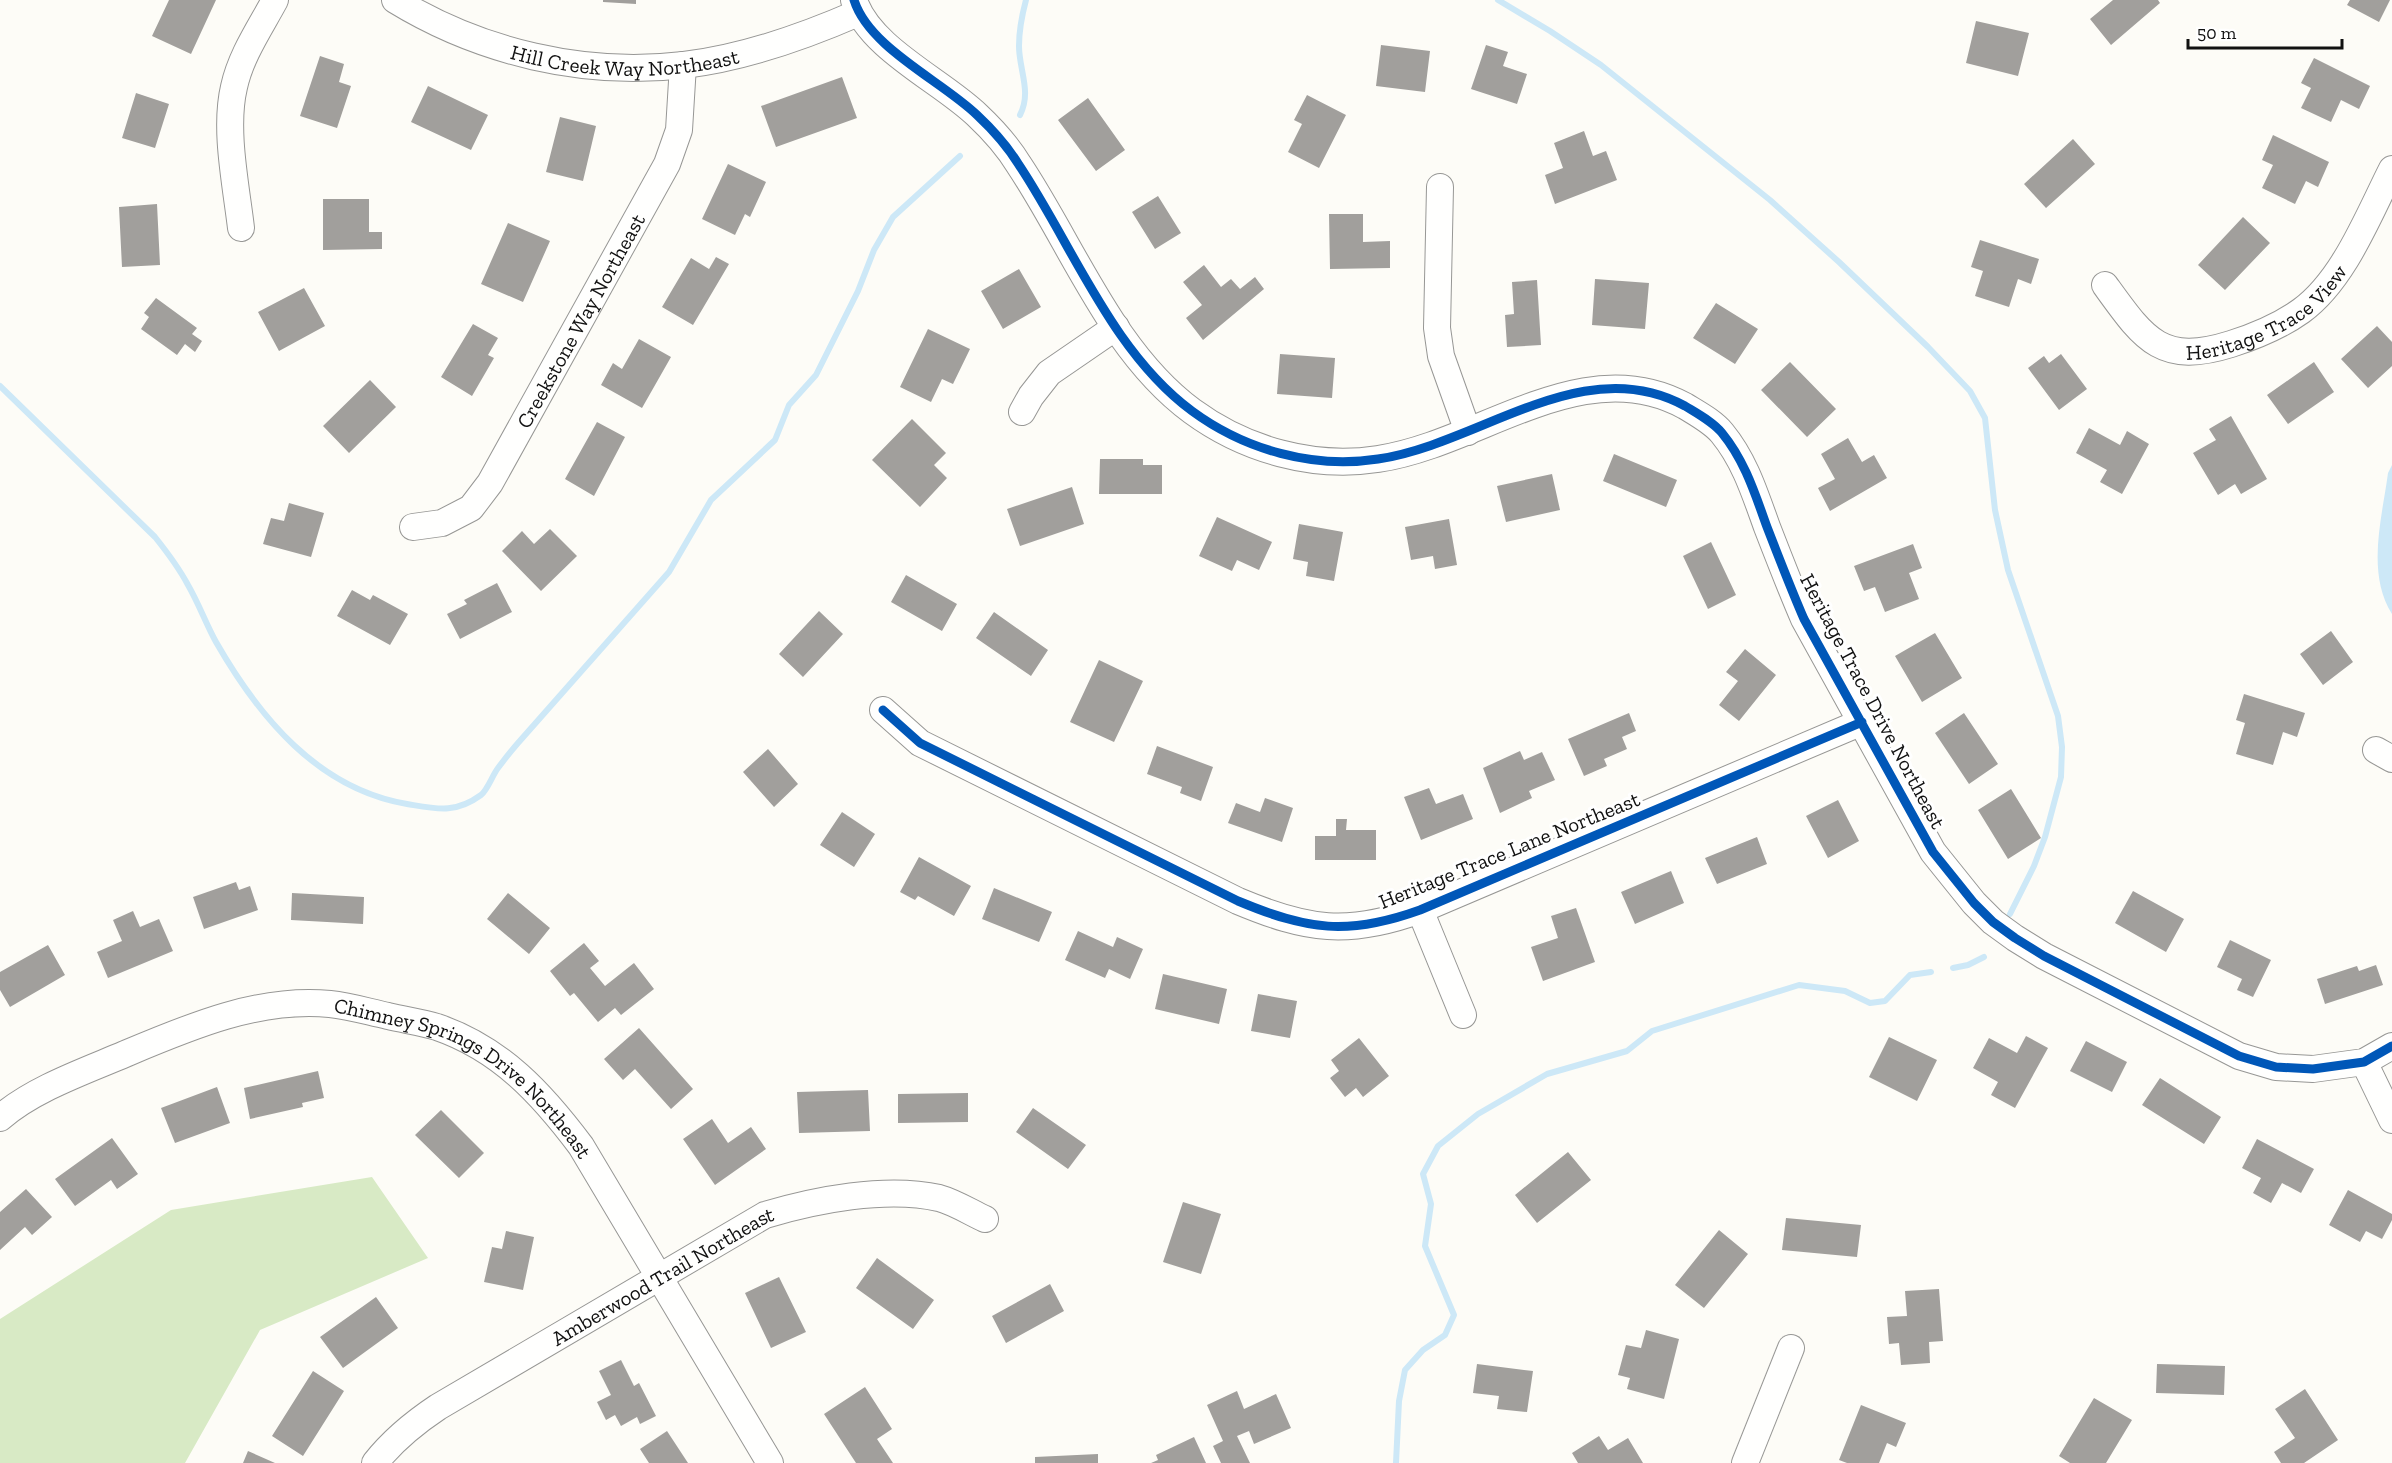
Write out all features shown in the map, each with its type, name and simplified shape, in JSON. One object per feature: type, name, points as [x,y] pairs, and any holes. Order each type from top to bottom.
[{"type":"street","points":[[241,228],[231,137],[234,88],[244,57],[276,0]]},
{"type":"street","name":"Hill Creek Way Northeast","points":[[395,0],[456,32],[516,52],[588,65],[640,67],[683,65],[762,49],[856,6]]},
{"type":"street","name":"Heritage Trace Drive Northeast","points":[[856,6],[889,47],[976,114],[1006,147],[1031,183],[1116,327],[1148,369],[1168,391],[1191,410],[1229,434],[1272,451],[1318,461],[1347,462],[1378,459],[1422,450],[1561,396],[1591,389],[1632,388],[1663,396],[1720,429],[1734,448],[1746,470],[1800,610],[1933,852],[1974,903],[1993,922],[2044,956],[2223,1048],[2258,1063],[2313,1070],[2364,1062],[2392,1046]]},
{"type":"street","name":"Creekstone Way Northeast","points":[[413,527],[442,523],[471,508],[490,483],[667,164],[679,130],[683,65]]},
{"type":"street","name":"Heritage Trace View","points":[[2105,285],[2143,335],[2166,348],[2196,353],[2262,334],[2302,310],[2330,280],[2352,248],[2392,169]]},
{"type":"street","points":[[1440,187],[1437,328],[1441,356],[1468,432]]},
{"type":"street","points":[[1023,412],[1031,396],[1049,373],[1116,327]]},
{"type":"street","name":"Heritage Trace Lane Northeast","points":[[883,710],[920,742],[1238,901],[1298,923],[1325,927],[1354,927],[1387,922],[1420,910],[1862,722]]},
{"type":"street","points":[[1420,910],[1463,1015]]},
{"type":"street","name":"Chimney Springs Drive Northeast","points":[[0,1118],[9,1110],[58,1083],[195,1024],[285,1004],[331,1004],[435,1026],[486,1049],[527,1081],[552,1107],[581,1146],[770,1463]]},
{"type":"street","points":[[2364,1062],[2392,1120]]},
{"type":"street","name":"Amberwood Trail Northeast","points":[[375,1463],[390,1444],[411,1425],[438,1407],[765,1215],[797,1205],[835,1198],[900,1195],[939,1198],[985,1219]]},
{"type":"street","points":[[1745,1463],[1791,1348]]},
{"type":"green space","points":[[372,1177],[428,1258],[260,1330],[185,1463],[0,1463],[0,1319],[171,1210]]},
{"type":"water","points":[[2392,465],[2392,614],[2384,598],[2380,581],[2378,545],[2388,473]]},
{"type":"building","points":[[169,0],[216,0],[191,54],[152,36]]},
{"type":"building","points":[[603,0],[636,0],[636,4],[603,2]]},
{"type":"building","points":[[2113,0],[2158,0],[2160,3],[2111,45],[2090,19]]},
{"type":"building","points":[[2350,0],[2390,0],[2379,22],[2347,5]]},
{"type":"building","points":[[1976,21],[2029,33],[2018,76],[1966,63]]},
{"type":"building","points":[[1381,45],[1430,51],[1425,92],[1376,86]]},
{"type":"building","points":[[1486,45],[1508,52],[1503,66],[1527,74],[1517,104],[1471,89]]},
{"type":"building","points":[[320,56],[344,64],[339,82],[351,86],[337,128],[300,116]]},
{"type":"building","points":[[2314,58],[2370,86],[2359,109],[2341,100],[2331,122],[2301,108],[2311,88],[2301,83]]},
{"type":"building","points":[[842,77],[857,118],[776,147],[761,106]]},
{"type":"building","points":[[428,86],[488,115],[471,150],[411,122]]},
{"type":"building","points":[[136,93],[169,104],[155,148],[122,138]]},
{"type":"building","points":[[1307,95],[1346,115],[1319,168],[1288,152],[1302,124],[1294,120]]},
{"type":"building","points":[[1088,98],[1125,150],[1096,171],[1058,120]]},
{"type":"building","points":[[560,117],[596,126],[583,181],[546,172]]},
{"type":"building","points":[[1584,131],[1593,156],[1606,151],[1617,180],[1555,204],[1545,175],[1563,168],[1554,143]]},
{"type":"building","points":[[2273,135],[2329,162],[2318,187],[2306,181],[2295,204],[2262,188],[2273,165],[2262,160]]},
{"type":"building","points":[[2073,139],[2095,164],[2046,208],[2024,184]]},
{"type":"building","points":[[728,164],[766,182],[750,217],[745,214],[735,235],[702,219]]},
{"type":"building","points":[[1158,196],[1181,233],[1155,249],[1132,212]]},
{"type":"building","points":[[323,199],[369,199],[369,232],[382,232],[382,249],[323,250]]},
{"type":"building","points":[[157,204],[160,265],[122,267],[119,207]]},
{"type":"building","points":[[1329,214],[1363,214],[1363,242],[1390,241],[1390,268],[1330,269]]},
{"type":"building","points":[[2243,217],[2270,243],[2225,290],[2198,265]]},
{"type":"building","points":[[508,223],[550,241],[523,302],[481,284]]},
{"type":"building","points":[[1980,240],[2039,259],[2031,284],[2018,279],[2009,307],[1975,296],[1983,271],[1971,267]]},
{"type":"building","points":[[716,257],[729,264],[693,325],[662,307],[691,258],[709,269]]},
{"type":"building","points":[[1204,265],[1221,287],[1231,279],[1240,289],[1255,277],[1264,289],[1203,340],[1186,318],[1202,305],[1183,282]]},
{"type":"building","points":[[1019,269],[1041,307],[1003,329],[981,291]]},
{"type":"building","points":[[1595,279],[1649,283],[1645,329],[1592,325]]},
{"type":"building","points":[[1537,280],[1541,345],[1507,347],[1505,315],[1514,314],[1512,282]]},
{"type":"building","points":[[304,288],[325,326],[279,351],[258,312]]},
{"type":"building","points":[[156,298],[197,328],[192,334],[202,341],[195,352],[185,344],[177,355],[141,329],[149,317],[144,313]]},
{"type":"building","points":[[1716,303],[1758,329],[1735,364],[1693,338]]},
{"type":"building","points":[[473,324],[498,338],[488,355],[494,358],[472,396],[441,377]]},
{"type":"building","points":[[2377,326],[2392,342],[2392,366],[2368,388],[2341,359]]},
{"type":"building","points":[[928,329],[970,349],[953,384],[942,379],[931,402],[900,387]]},
{"type":"building","points":[[639,339],[671,357],[642,408],[601,385],[613,363],[622,369]]},
{"type":"building","points":[[1280,354],[1335,358],[1332,398],[1277,394]]},
{"type":"building","points":[[2061,354],[2087,389],[2059,410],[2028,368],[2044,356],[2049,363]]},
{"type":"building","points":[[1790,362],[1836,409],[1807,437],[1761,390]]},
{"type":"building","points":[[2314,362],[2334,392],[2288,424],[2267,395]]},
{"type":"building","points":[[370,380],[396,407],[349,453],[323,426]]},
{"type":"building","points":[[2231,416],[2267,479],[2241,494],[2235,484],[2218,495],[2193,453],[2216,440],[2209,429]]},
{"type":"building","points":[[912,419],[946,453],[934,465],[947,478],[920,507],[872,460]]},
{"type":"building","points":[[597,422],[625,437],[594,496],[565,479]]},
{"type":"building","points":[[2089,428],[2120,445],[2127,431],[2149,444],[2122,494],[2100,482],[2107,470],[2076,453]]},
{"type":"building","points":[[1848,438],[1862,462],[1874,455],[1887,478],[1830,511],[1818,488],[1835,479],[1821,454]]},
{"type":"building","points":[[1614,454],[1677,480],[1666,507],[1603,481]]},
{"type":"building","points":[[1100,459],[1143,459],[1143,465],[1162,465],[1162,494],[1099,494]]},
{"type":"building","points":[[1552,474],[1560,510],[1506,522],[1497,486]]},
{"type":"building","points":[[1072,487],[1084,524],[1020,546],[1007,509]]},
{"type":"building","points":[[289,503],[324,513],[311,557],[263,544],[271,518],[284,521]]},
{"type":"building","points":[[1217,517],[1272,542],[1259,570],[1237,560],[1232,571],[1199,556]]},
{"type":"building","points":[[1449,519],[1457,565],[1435,569],[1433,556],[1411,560],[1405,527]]},
{"type":"building","points":[[1299,524],[1343,532],[1334,581],[1306,576],[1308,562],[1293,559]]},
{"type":"building","points":[[550,529],[577,556],[541,591],[502,551],[522,531],[534,544]]},
{"type":"building","points":[[1711,542],[1736,595],[1708,609],[1683,556]]},
{"type":"building","points":[[1913,544],[1922,568],[1909,573],[1919,599],[1885,612],[1875,587],[1864,591],[1854,566]]},
{"type":"building","points":[[906,575],[957,604],[942,631],[891,602]]},
{"type":"building","points":[[497,583],[512,612],[460,639],[447,614],[467,604],[464,600]]},
{"type":"building","points":[[352,590],[370,600],[373,595],[408,614],[390,645],[337,616]]},
{"type":"building","points":[[819,611],[843,634],[803,677],[779,654]]},
{"type":"building","points":[[994,612],[1048,650],[1031,676],[976,638]]},
{"type":"building","points":[[2331,631],[2353,662],[2323,685],[2300,654]]},
{"type":"building","points":[[1935,633],[1962,678],[1922,702],[1895,656]]},
{"type":"building","points":[[1745,649],[1776,675],[1739,721],[1719,705],[1738,681],[1726,672]]},
{"type":"building","points":[[1099,660],[1143,681],[1114,742],[1070,722]]},
{"type":"building","points":[[2244,694],[2305,713],[2297,737],[2283,732],[2273,765],[2236,754],[2245,723],[2236,720]]},
{"type":"building","points":[[1629,713],[1636,731],[1622,737],[1627,749],[1604,759],[1607,766],[1584,776],[1568,739]]},
{"type":"building","points":[[1964,713],[1998,764],[1969,784],[1935,733]]},
{"type":"building","points":[[1157,746],[1213,767],[1201,801],[1180,793],[1182,787],[1147,774]]},
{"type":"building","points":[[768,749],[798,784],[774,807],[743,772]]},
{"type":"building","points":[[1520,751],[1524,760],[1542,752],[1555,780],[1529,791],[1532,798],[1500,813],[1483,768]]},
{"type":"building","points":[[1429,788],[1436,804],[1463,794],[1473,819],[1421,840],[1404,797]]},
{"type":"building","points":[[2011,789],[2041,838],[2008,859],[1978,810]]},
{"type":"building","points":[[1265,798],[1293,808],[1282,842],[1228,823],[1236,803],[1260,812]]},
{"type":"building","points":[[1838,800],[1859,841],[1828,858],[1806,816]]},
{"type":"building","points":[[842,812],[875,834],[854,867],[820,845]]},
{"type":"building","points":[[1336,819],[1347,819],[1346,830],[1376,830],[1376,860],[1315,860],[1315,836],[1336,836]]},
{"type":"building","points":[[1757,837],[1767,864],[1717,884],[1705,858]]},
{"type":"building","points":[[919,857],[971,886],[954,916],[918,896],[915,900],[900,892]]},
{"type":"building","points":[[1671,871],[1684,903],[1635,924],[1621,892]]},
{"type":"building","points":[[236,882],[239,890],[250,886],[258,910],[204,929],[193,897]]},
{"type":"building","points":[[994,888],[1052,912],[1039,942],[982,919]]},
{"type":"building","points":[[2133,891],[2184,919],[2166,952],[2115,923]]},
{"type":"building","points":[[292,893],[364,897],[363,924],[291,920]]},
{"type":"building","points":[[508,893],[550,928],[529,954],[487,919]]},
{"type":"building","points":[[1576,908],[1595,962],[1543,981],[1531,947],[1558,938],[1551,916]]},
{"type":"building","points":[[133,911],[140,927],[159,919],[173,951],[108,978],[97,952],[122,941],[113,920]]},
{"type":"building","points":[[1078,931],[1113,947],[1117,937],[1143,949],[1130,979],[1109,969],[1105,978],[1065,960]]},
{"type":"building","points":[[2230,940],[2271,960],[2253,997],[2237,990],[2242,979],[2217,967]]},
{"type":"building","points":[[584,943],[599,961],[590,968],[605,986],[634,963],[654,989],[621,1015],[615,1008],[598,1022],[574,993],[570,996],[550,971]]},
{"type":"building","points":[[48,945],[65,975],[10,1007],[0,990],[0,972]]},
{"type":"building","points":[[2376,965],[2383,985],[2325,1004],[2317,979],[2357,966],[2359,971]]},
{"type":"building","points":[[1163,974],[1227,989],[1219,1024],[1155,1009]]},
{"type":"building","points":[[1258,994],[1297,1001],[1290,1038],[1251,1031]]},
{"type":"building","points":[[639,1028],[693,1089],[671,1109],[635,1069],[623,1080],[604,1059]]},
{"type":"building","points":[[2026,1036],[2048,1048],[2015,1108],[1991,1095],[1998,1082],[1973,1068],[1989,1038],[2017,1053]]},
{"type":"building","points":[[1889,1037],[1937,1060],[1917,1101],[1869,1077]]},
{"type":"building","points":[[1359,1038],[1389,1076],[1363,1097],[1356,1088],[1345,1097],[1330,1078],[1339,1071],[1331,1060]]},
{"type":"building","points":[[2086,1041],[2127,1062],[2112,1092],[2070,1071]]},
{"type":"building","points":[[318,1071],[324,1098],[302,1103],[303,1107],[250,1119],[244,1088]]},
{"type":"building","points":[[2160,1078],[2221,1117],[2204,1144],[2142,1105]]},
{"type":"building","points":[[217,1087],[230,1123],[175,1143],[161,1108]]},
{"type":"building","points":[[868,1090],[870,1131],[799,1133],[797,1092]]},
{"type":"building","points":[[968,1093],[968,1122],[898,1123],[898,1094]]},
{"type":"building","points":[[1033,1108],[1086,1145],[1068,1169],[1016,1132]]},
{"type":"building","points":[[441,1110],[484,1153],[459,1178],[415,1135]]},
{"type":"building","points":[[712,1119],[728,1143],[751,1127],[766,1149],[715,1185],[683,1139]]},
{"type":"building","points":[[112,1138],[138,1174],[117,1189],[111,1180],[75,1206],[55,1179]]},
{"type":"building","points":[[2257,1139],[2314,1169],[2301,1193],[2282,1183],[2271,1203],[2253,1193],[2261,1178],[2242,1168]]},
{"type":"building","points":[[1568,1152],[1591,1180],[1537,1223],[1515,1195]]},
{"type":"building","points":[[26,1189],[52,1217],[32,1235],[25,1227],[0,1250],[0,1212]]},
{"type":"building","points":[[2348,1190],[2392,1214],[2392,1220],[2382,1239],[2366,1231],[2360,1242],[2329,1225]]},
{"type":"building","points":[[1183,1202],[1221,1214],[1201,1274],[1163,1262]]},
{"type":"building","points":[[1786,1218],[1861,1225],[1857,1257],[1782,1250]]},
{"type":"building","points":[[1719,1230],[1748,1254],[1704,1308],[1675,1285]]},
{"type":"building","points":[[506,1231],[534,1237],[523,1290],[484,1282],[492,1247],[502,1249]]},
{"type":"building","points":[[877,1258],[934,1300],[913,1329],[856,1288]]},
{"type":"building","points":[[779,1277],[806,1332],[771,1348],[745,1293]]},
{"type":"building","points":[[1050,1284],[1064,1311],[1006,1343],[992,1316]]},
{"type":"building","points":[[1939,1289],[1943,1341],[1929,1342],[1930,1363],[1901,1365],[1899,1343],[1889,1344],[1887,1317],[1907,1316],[1905,1291]]},
{"type":"building","points":[[376,1297],[398,1328],[343,1368],[320,1337]]},
{"type":"building","points":[[1646,1330],[1679,1339],[1664,1399],[1627,1389],[1630,1378],[1618,1375],[1626,1345],[1641,1348]]},
{"type":"building","points":[[621,1360],[634,1386],[639,1383],[656,1416],[640,1424],[637,1417],[621,1426],[615,1415],[606,1420],[597,1402],[611,1395],[599,1371]]},
{"type":"building","points":[[1477,1364],[1533,1371],[1527,1412],[1497,1409],[1499,1396],[1473,1393]]},
{"type":"building","points":[[2157,1364],[2225,1366],[2224,1395],[2156,1393]]},
{"type":"building","points":[[313,1371],[344,1391],[303,1456],[272,1436]]},
{"type":"building","points":[[865,1387],[892,1429],[877,1439],[893,1463],[856,1463],[824,1414]]},
{"type":"building","points":[[2305,1389],[2338,1440],[2304,1463],[2281,1463],[2274,1452],[2295,1438],[2275,1409]]},
{"type":"building","points":[[1237,1391],[1244,1409],[1276,1394],[1291,1428],[1254,1444],[1249,1431],[1237,1436],[1250,1463],[1221,1463],[1213,1446],[1223,1441],[1207,1405]]},
{"type":"building","points":[[2094,1398],[2132,1420],[2106,1463],[2070,1463],[2059,1456]]},
{"type":"building","points":[[1861,1405],[1906,1423],[1896,1447],[1887,1443],[1879,1463],[1847,1463],[1839,1460]]},
{"type":"building","points":[[667,1431],[688,1463],[649,1463],[640,1449]]},
{"type":"building","points":[[1599,1436],[1608,1450],[1628,1438],[1643,1463],[1578,1463],[1572,1453]]},
{"type":"building","points":[[1194,1437],[1206,1463],[1151,1463],[1158,1460],[1156,1455]]},
{"type":"building","points":[[248,1451],[275,1463],[243,1463]]},
{"type":"building","points":[[1098,1454],[1098,1463],[1035,1463],[1035,1457]]},
{"type":"waterway","points":[[1020,115],[1025,89],[1019,40],[1026,0]]},
{"type":"waterway","points":[[1498,0],[1601,65],[1770,200],[1839,262],[1928,347],[1970,391],[1985,418],[1995,510],[2008,570],[2058,716],[2062,747],[2061,777],[2045,837],[2034,866],[2010,914]]},
{"type":"waterway","points":[[0,386],[155,537],[173,560],[196,599],[216,642],[233,670],[251,697],[294,746],[319,766],[346,783],[375,796],[407,804],[454,808],[481,795],[515,746],[669,572],[711,500],[775,440],[789,405],[816,375],[858,291],[874,250],[893,217],[960,156]]},
{"type":"waterway","points":[[1953,968],[1968,965],[1984,957]]},
{"type":"waterway","points":[[1396,1463],[1399,1401],[1405,1370],[1423,1350],[1445,1335],[1454,1315],[1425,1246],[1431,1204],[1423,1174],[1438,1146],[1478,1114],[1547,1074],[1627,1051],[1652,1031],[1799,985],[1845,991],[1870,1003],[1885,1001],[1910,975],[1931,972]]},
{"type":"cycle path","points":[[854,0],[862,17],[890,49],[962,102],[1000,139],[1039,196],[1116,329],[1164,387],[1192,411],[1213,425],[1257,446],[1305,458],[1354,461],[1378,459],[1416,450],[1531,406],[1570,394],[1608,389],[1647,392],[1685,406],[1718,429],[1737,455],[1754,490],[1804,619],[1933,852],[1974,903],[1993,922],[2044,956],[2239,1056],[2276,1067],[2313,1069],[2364,1062],[2392,1046]]},
{"type":"cycle path","points":[[883,710],[920,743],[1238,901],[1285,918],[1328,926],[1371,924],[1420,910],[1862,722]]}]
